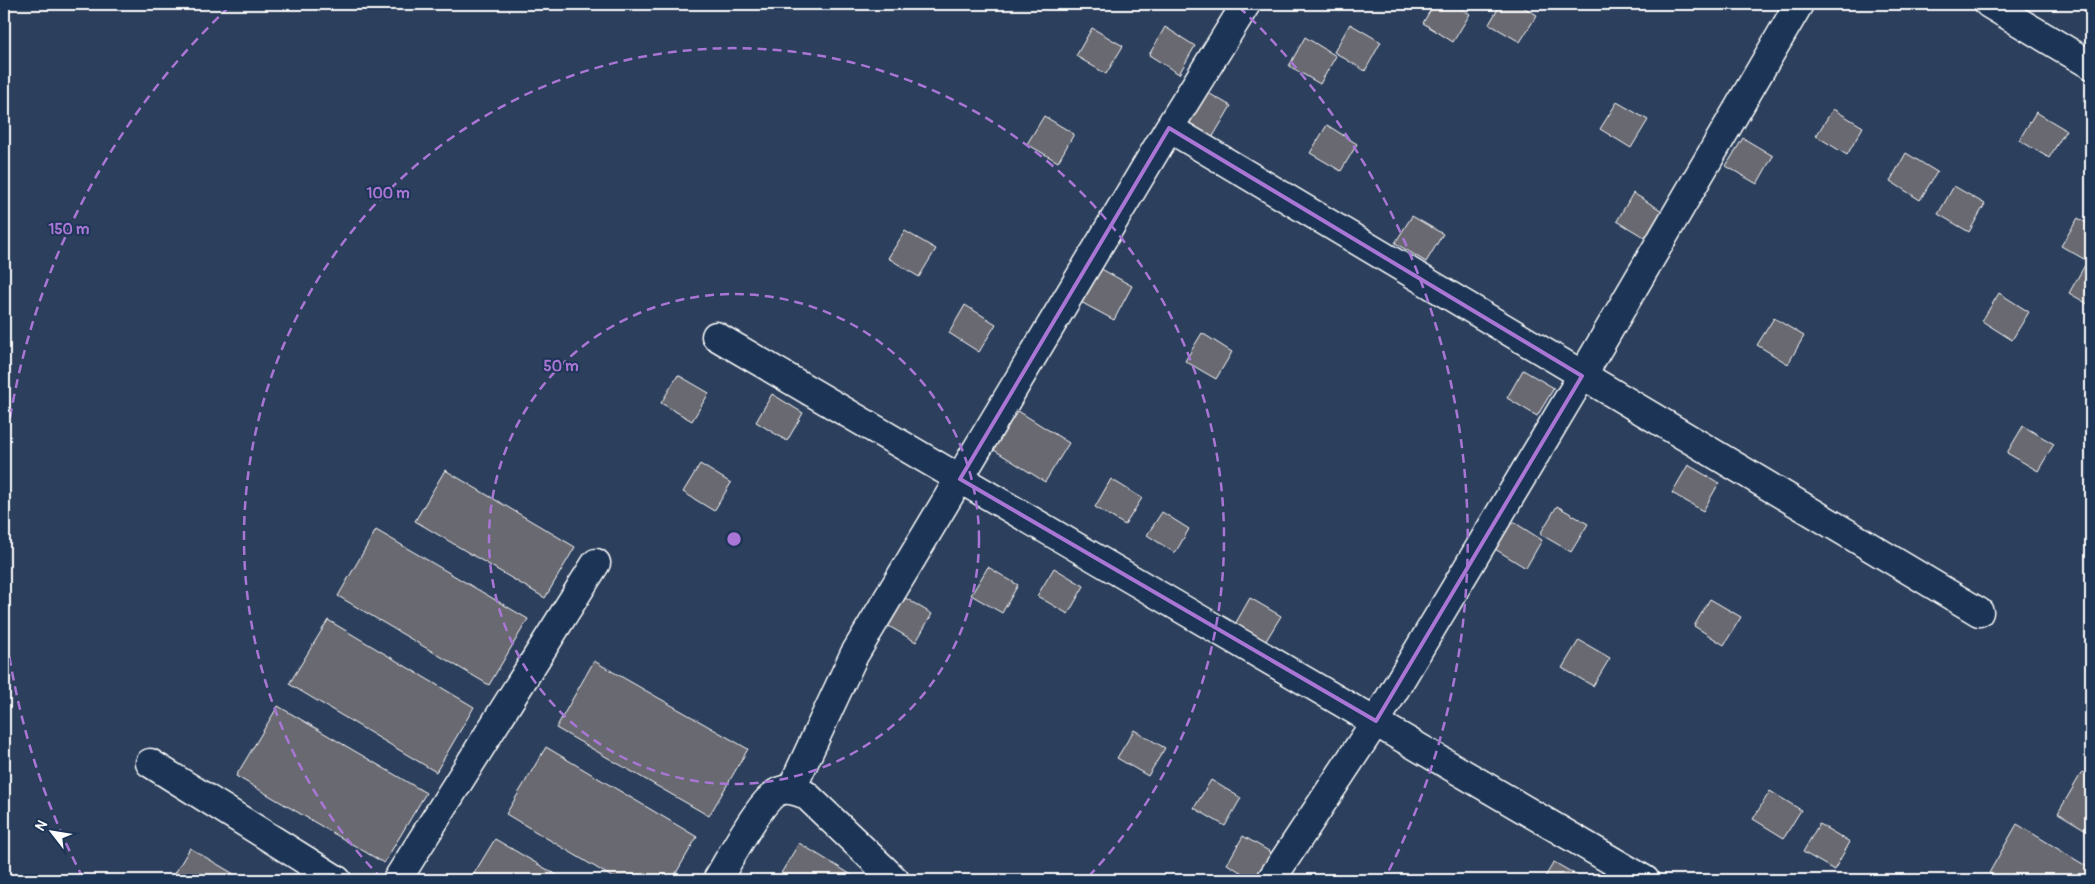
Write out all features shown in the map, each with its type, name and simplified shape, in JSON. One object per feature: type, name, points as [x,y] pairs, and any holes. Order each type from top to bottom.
[{"type":"street","points":[[791,790],[854,655],[1169,128],[1246,4]]},
{"type":"street","points":[[1271,880],[1376,721],[1582,376],[1799,4]]},
{"type":"street","points":[[1989,4],[2091,64]]},
{"type":"street","points":[[1169,128],[1979,612]]},
{"type":"street","points":[[716,336],[1645,880]]},
{"type":"street","points":[[397,880],[596,563]]},
{"type":"street","points":[[150,763],[337,880]]},
{"type":"street","points":[[717,880],[762,805],[781,790],[791,790],[806,795],[895,880]]},
{"type":"highlighted area","points":[[1169,128],[1582,376],[1376,721],[960,479]]},
{"type":"building","points":[[1434,4],[1453,4],[1470,14],[1453,42],[1423,23]]},
{"type":"building","points":[[1501,4],[1518,4],[1537,15],[1520,42],[1489,24]]},
{"type":"building","points":[[1350,24],[1381,42],[1365,71],[1334,52]]},
{"type":"building","points":[[1165,27],[1195,46],[1179,74],[1149,55]]},
{"type":"building","points":[[1092,28],[1123,46],[1106,74],[1076,56]]},
{"type":"building","points":[[1305,37],[1336,56],[1320,84],[1289,66]]},
{"type":"building","points":[[1203,90],[1231,106],[1212,138],[1184,122]]},
{"type":"building","points":[[1617,102],[1648,120],[1631,148],[1600,129]]},
{"type":"building","points":[[1833,109],[1863,127],[1847,155],[1816,136]]},
{"type":"building","points":[[2036,112],[2066,130],[2049,158],[2019,140]]},
{"type":"building","points":[[1044,116],[1074,134],[1058,162],[1027,144]]},
{"type":"building","points":[[1327,125],[1357,144],[1341,171],[1310,153]]},
{"type":"building","points":[[1743,138],[1773,156],[1757,184],[1726,166]]},
{"type":"building","points":[[1906,153],[1937,172],[1920,200],[1890,181]]},
{"type":"building","points":[[1954,186],[1985,204],[1969,232],[1938,214]]},
{"type":"building","points":[[1633,193],[1664,212],[1647,239],[1617,221]]},
{"type":"building","points":[[1412,216],[1443,234],[1426,262],[1395,243]]},
{"type":"building","points":[[2078,218],[2091,226],[2091,263],[2061,246]]},
{"type":"building","points":[[905,231],[936,249],[919,277],[888,258]]},
{"type":"building","points":[[2085,265],[2091,268],[2091,306],[2069,293]]},
{"type":"building","points":[[1096,266],[1132,286],[1114,320],[1077,300]]},
{"type":"building","points":[[1999,293],[2029,312],[2012,340],[1982,321]]},
{"type":"building","points":[[965,305],[996,324],[979,352],[949,333]]},
{"type":"building","points":[[1774,318],[1804,336],[1788,364],[1757,345]]},
{"type":"building","points":[[1202,333],[1232,352],[1216,379],[1185,361]]},
{"type":"building","points":[[1523,370],[1554,388],[1537,416],[1507,398]]},
{"type":"building","points":[[678,375],[709,393],[692,421],[661,403]]},
{"type":"building","points":[[772,394],[803,413],[787,441],[756,422]]},
{"type":"building","points":[[1015,409],[1069,443],[1045,482],[991,448]]},
{"type":"building","points":[[2023,426],[2054,444],[2038,471],[2007,453]]},
{"type":"building","points":[[700,464],[731,483],[714,511],[683,492]]},
{"type":"building","points":[[1688,465],[1719,483],[1703,511],[1672,493]]},
{"type":"building","points":[[445,470],[575,547],[545,598],[415,521]]},
{"type":"building","points":[[1111,479],[1142,498],[1125,525],[1095,507]]},
{"type":"building","points":[[1557,506],[1588,524],[1571,552],[1540,534]]},
{"type":"building","points":[[1162,512],[1189,529],[1175,553],[1147,535]]},
{"type":"building","points":[[1512,521],[1542,540],[1526,568],[1495,549]]},
{"type":"building","points":[[376,530],[528,619],[489,685],[338,596]]},
{"type":"building","points":[[988,567],[1018,585],[1002,613],[971,595]]},
{"type":"building","points":[[1054,568],[1084,586],[1068,614],[1037,596]]},
{"type":"building","points":[[902,596],[932,614],[916,642],[885,624]]},
{"type":"building","points":[[1250,598],[1281,616],[1264,644],[1234,626]]},
{"type":"building","points":[[1710,599],[1741,617],[1724,645],[1694,626]]},
{"type":"building","points":[[328,620],[474,707],[436,772],[289,684]]},
{"type":"building","points":[[1579,640],[1610,658],[1593,686],[1562,668]]},
{"type":"building","points":[[594,661],[748,749],[709,816],[556,728]]},
{"type":"building","points":[[278,706],[426,793],[384,863],[236,776]]},
{"type":"building","points":[[1134,730],[1165,748],[1148,776],[1117,758]]},
{"type":"building","points":[[546,747],[697,837],[672,880],[617,880],[506,814]]},
{"type":"building","points":[[2082,772],[2091,777],[2091,833],[2058,813]]},
{"type":"building","points":[[1211,780],[1241,798],[1225,826],[1194,808]]},
{"type":"building","points":[[1770,791],[1801,810],[1784,838],[1753,819]]},
{"type":"building","points":[[1819,824],[1850,842],[1834,870],[1803,852]]},
{"type":"building","points":[[2017,824],[2091,869],[2091,880],[2001,880],[1989,873]]},
{"type":"building","points":[[1243,836],[1274,854],[1259,880],[1254,880],[1227,864]]},
{"type":"building","points":[[495,839],[565,880],[470,880]]},
{"type":"building","points":[[799,843],[860,880],[777,880]]},
{"type":"building","points":[[190,848],[244,880],[171,880]]},
{"type":"building","points":[[1554,862],[1585,880],[1543,880]]}]
